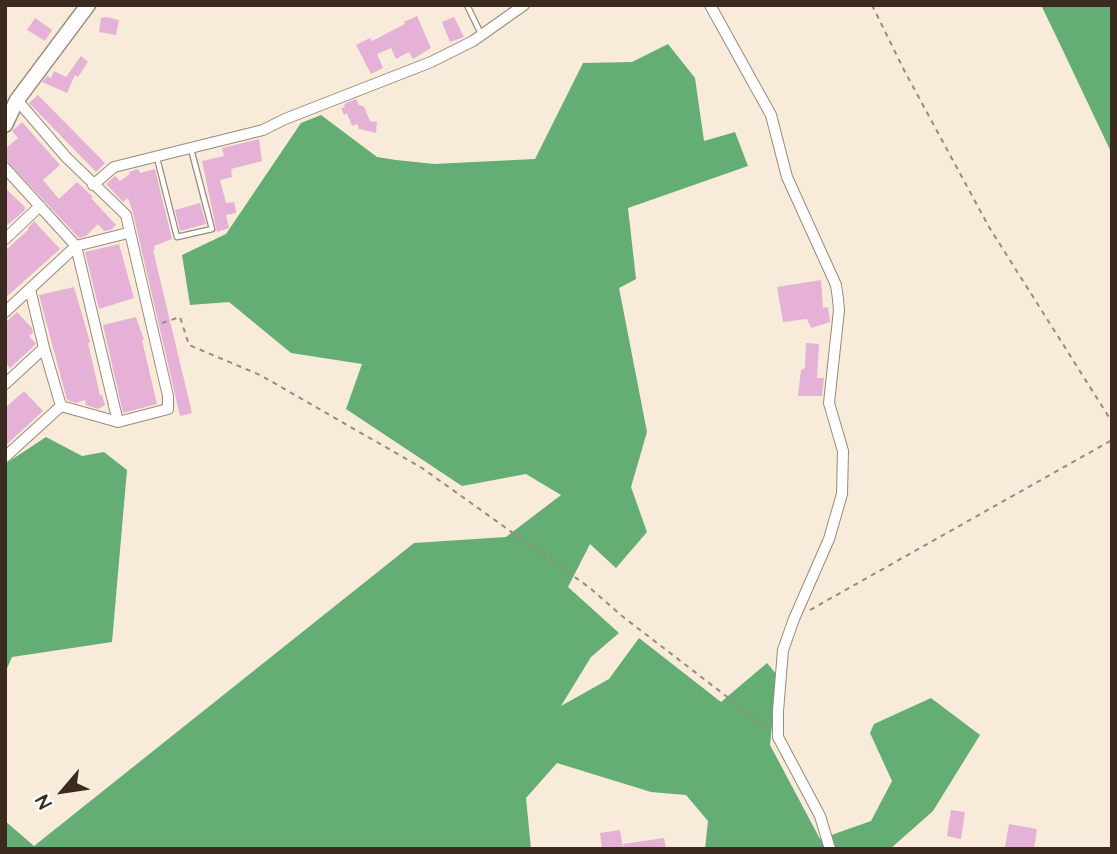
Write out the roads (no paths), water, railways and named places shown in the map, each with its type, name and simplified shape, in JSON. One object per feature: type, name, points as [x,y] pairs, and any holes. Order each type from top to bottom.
[{"type":"main road","points":[[5,125],[17,100],[88,5]]},
{"type":"street","points":[[93,185],[114,167],[263,130],[431,62],[481,35],[524,5]]},
{"type":"street","points":[[710,5],[771,115],[787,177],[836,285],[838,299],[830,403],[843,451],[842,494],[828,539],[783,650],[778,737],[820,816],[830,849]]},
{"type":"street","points":[[17,100],[93,185],[126,215],[128,233],[168,396],[168,408],[118,422],[61,407]]},
{"type":"street","points":[[5,169],[76,246],[118,422]]},
{"type":"street","points":[[5,239],[40,206]]},
{"type":"street","points":[[5,312],[76,246],[128,233]]},
{"type":"street","points":[[30,289],[61,407]]},
{"type":"street","points":[[5,384],[44,348]]},
{"type":"street","points":[[5,457],[61,407]]},
{"type":"lane","points":[[467,5],[481,35]]},
{"type":"lane","points":[[157,158],[177,237],[212,229],[191,149]]}]
